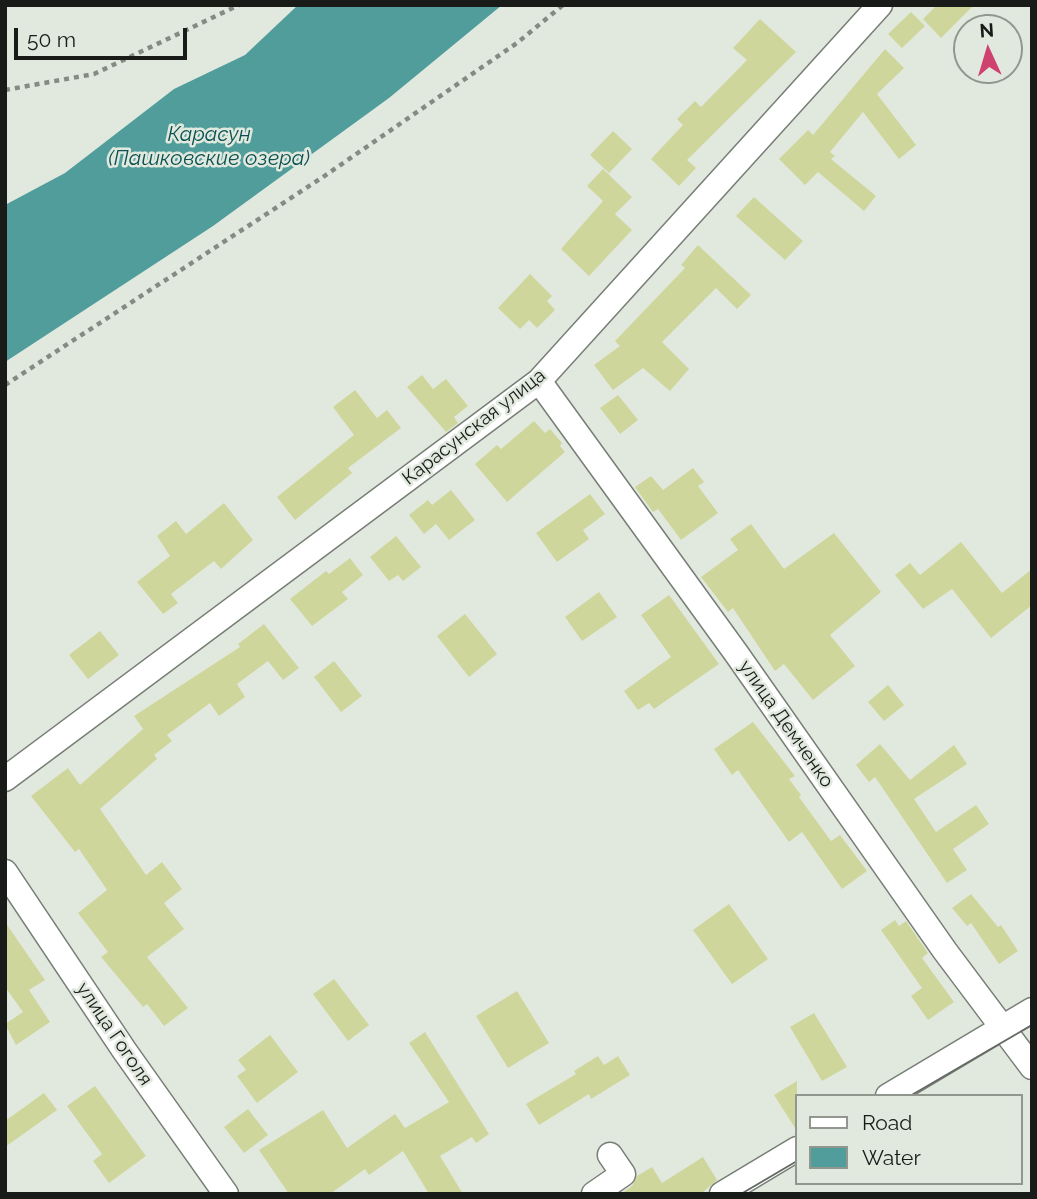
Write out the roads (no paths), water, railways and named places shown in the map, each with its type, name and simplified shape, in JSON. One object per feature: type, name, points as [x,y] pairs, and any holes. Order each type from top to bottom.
[{"type":"street","name":"Карасунская улица","points":[[5,779],[539,381],[880,5]]},
{"type":"street","name":"улица Демченко","points":[[539,381],[736,653],[945,951],[1032,1067]]},
{"type":"street","name":"улица Гоголя","points":[[5,872],[124,1050],[226,1194]]},
{"type":"street","points":[[891,1094],[1032,1010]]},
{"type":"street","points":[[722,1194],[796,1150]]},
{"type":"street","points":[[594,1194],[623,1174],[610,1155]]},
{"type":"water","name":"Карасун (Пашковские озера)","points":[[298,5],[502,5],[389,98],[213,226],[5,362],[5,205],[65,173],[174,89],[245,55]]},
{"type":"tram line","points":[[913,1094],[1032,1025]]},
{"type":"tram line","points":[[741,1194],[796,1162]]}]
